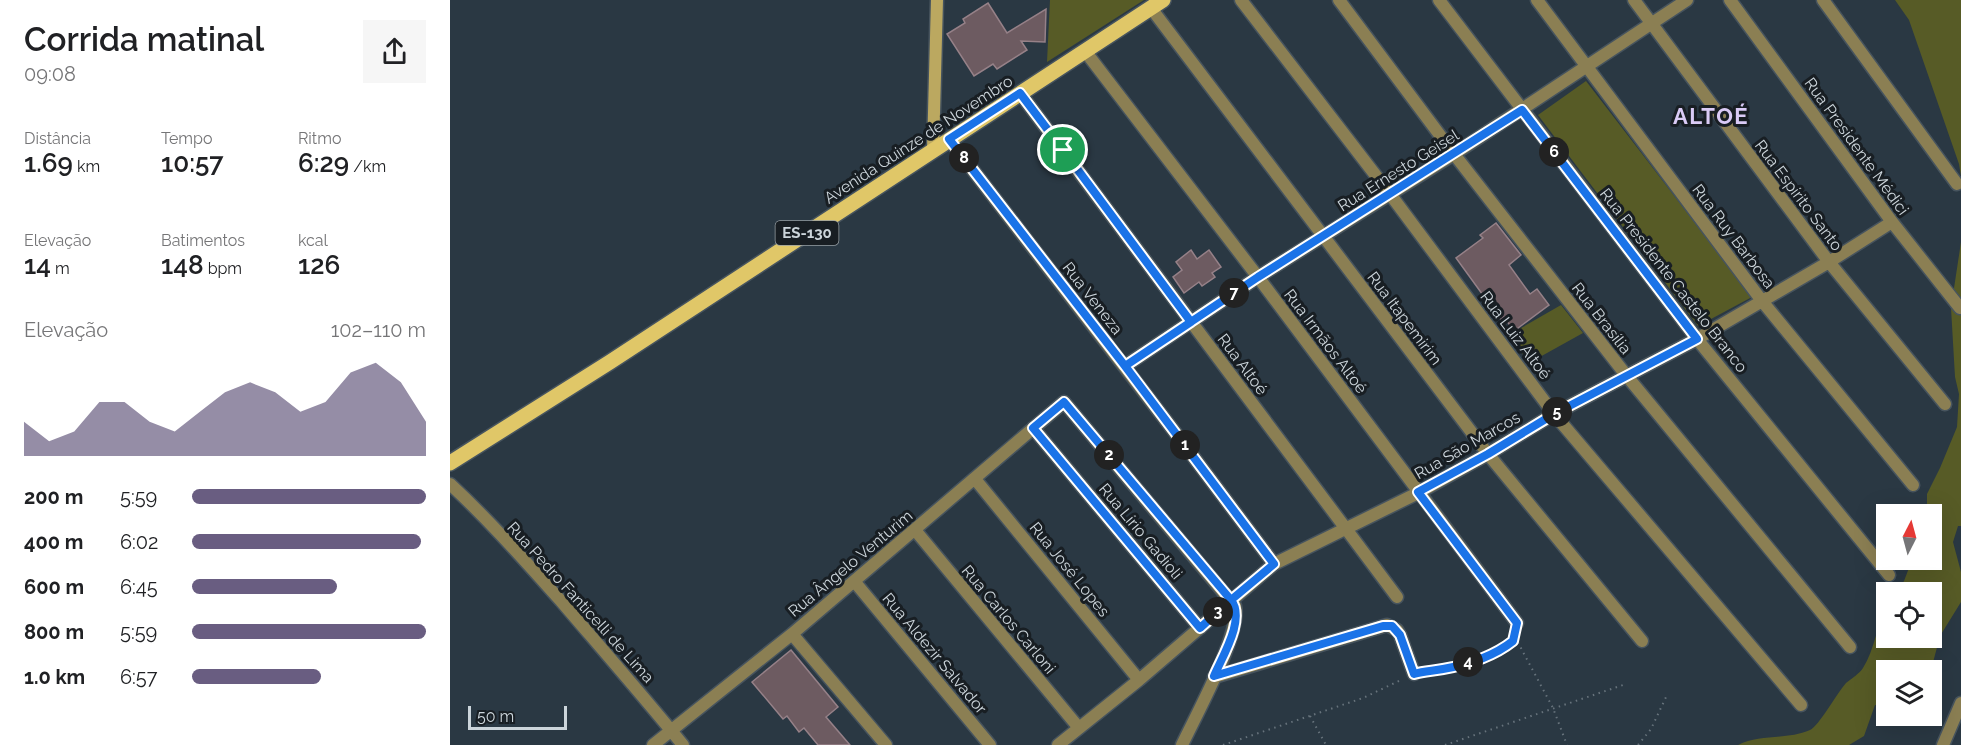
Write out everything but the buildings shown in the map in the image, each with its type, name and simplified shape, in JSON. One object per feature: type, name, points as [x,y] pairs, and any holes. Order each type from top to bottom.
[{"type":"main road","name":"Avenida Quinze de Novembro","points":[[450,463],[610,363],[1156,4]]},
{"type":"street","points":[[933,150],[937,0]]},
{"type":"street","name":"Rua Luiz Altoé","points":[[1242,0],[1554,414],[1801,705]]},
{"type":"street","name":"Rua Brasília","points":[[1339,0],[1454,154],[1626,375],[1850,647]]},
{"type":"street","name":"Rua Presidente Castelo Branco","points":[[1439,0],[1697,339],[1889,574]]},
{"type":"street","name":"Rua Ruy Barbosa","points":[[1537,0],[1762,301],[1912,485]]},
{"type":"street","name":"Rua Espírito Santo","points":[[1634,0],[1829,262],[1945,404]]},
{"type":"street","name":"Rua Ernesto Geisel","points":[[1125,366],[1258,277],[1522,110],[1687,0]]},
{"type":"street","name":"Rua Presidente Médici","points":[[1730,0],[1892,222],[1960,308]]},
{"type":"street","points":[[1823,0],[1957,184]]},
{"type":"street","name":"Rua Itapemirim","points":[[1156,4],[1392,330],[1488,454],[1642,641]]},
{"type":"street","name":"Rua Irmãos Altoé","points":[[1085,51],[1258,277],[1517,623]]},
{"type":"street","name":"Rua Altoé","points":[[1020,93],[1397,597]]},
{"type":"street","name":"Rua Veneza","points":[[949,139],[1125,366],[1274,564]]},
{"type":"street","name":"Rua São Marcos","points":[[1058,745],[1139,680],[1274,564],[1418,492],[1488,454],[1554,414],[1697,339],[1829,262],[1892,222]]},
{"type":"street","name":"Rua Ângelo Venturim","points":[[653,745],[792,634],[1064,402],[1231,600]]},
{"type":"street","name":"Rua Lírio Gadioli","points":[[1033,428],[1200,628]]},
{"type":"street","name":"Rua José Lopes","points":[[975,479],[1139,680]]},
{"type":"street","name":"Rua Pedro Fanticelli de Lima","points":[[450,484],[536,573],[683,745]]},
{"type":"street","name":"Rua Carlos Carloni","points":[[915,530],[1079,728]]},
{"type":"street","name":"Rua Aldezir Salvador","points":[[854,581],[990,745]]},
{"type":"street","points":[[1182,745],[1235,624],[1236,610],[1231,600]]},
{"type":"street","points":[[1214,676],[1387,625],[1400,635],[1414,674]]},
{"type":"street","points":[[792,634],[886,745]]},
{"type":"street","points":[[1943,745],[1961,703]]},
{"type":"path","points":[[1223,745],[1363,698],[1414,674],[1469,662],[1500,650],[1513,641],[1517,623]]},
{"type":"path","points":[[1515,637],[1553,708],[1567,745]]},
{"type":"path","points":[[1445,745],[1626,684]]},
{"type":"path","points":[[1638,745],[1651,729],[1667,695]]},
{"type":"path","points":[[1310,715],[1326,745]]},
{"type":"path","points":[[1236,741],[1239,745]]},
{"type":"green space","points":[[1050,0],[1144,0],[1047,62]]},
{"type":"green space","points":[[1895,0],[1961,0],[1961,176],[1959,164],[1909,20]]},
{"type":"green space","points":[[1586,81],[1752,297],[1698,326],[1538,115]]},
{"type":"green space","points":[[1961,242],[1961,526],[1958,526],[1953,542],[1961,572],[1961,602],[1942,633],[1942,582],[1903,582],[1908,570],[1942,570],[1942,504],[1927,504],[1927,494],[1957,427],[1959,394],[1955,377],[1951,308]]},
{"type":"green space","points":[[1561,305],[1583,333],[1529,363],[1509,335]]},
{"type":"green space","points":[[1876,634],[1876,648],[1937,648],[1934,660],[1876,660],[1876,705],[1864,736],[1849,745],[1738,745],[1755,739],[1792,735],[1810,730],[1823,716],[1846,683],[1863,668]]},
{"type":"district","name":"ALTOÉ","points":[[1711,116]]},
{"type":"route","points":[[1063,150],[1020,93],[949,139],[1125,366],[1191,322],[1258,277],[1522,110],[1697,339],[1554,414],[1488,454],[1418,492],[1517,623],[1515,637],[1508,646],[1469,662],[1414,674],[1400,635],[1392,626],[1387,625],[1214,676],[1235,624],[1234,603],[1231,600],[1200,628],[1033,428],[1064,402],[1231,600],[1274,564],[1125,366],[1191,322],[1063,150]]}]
